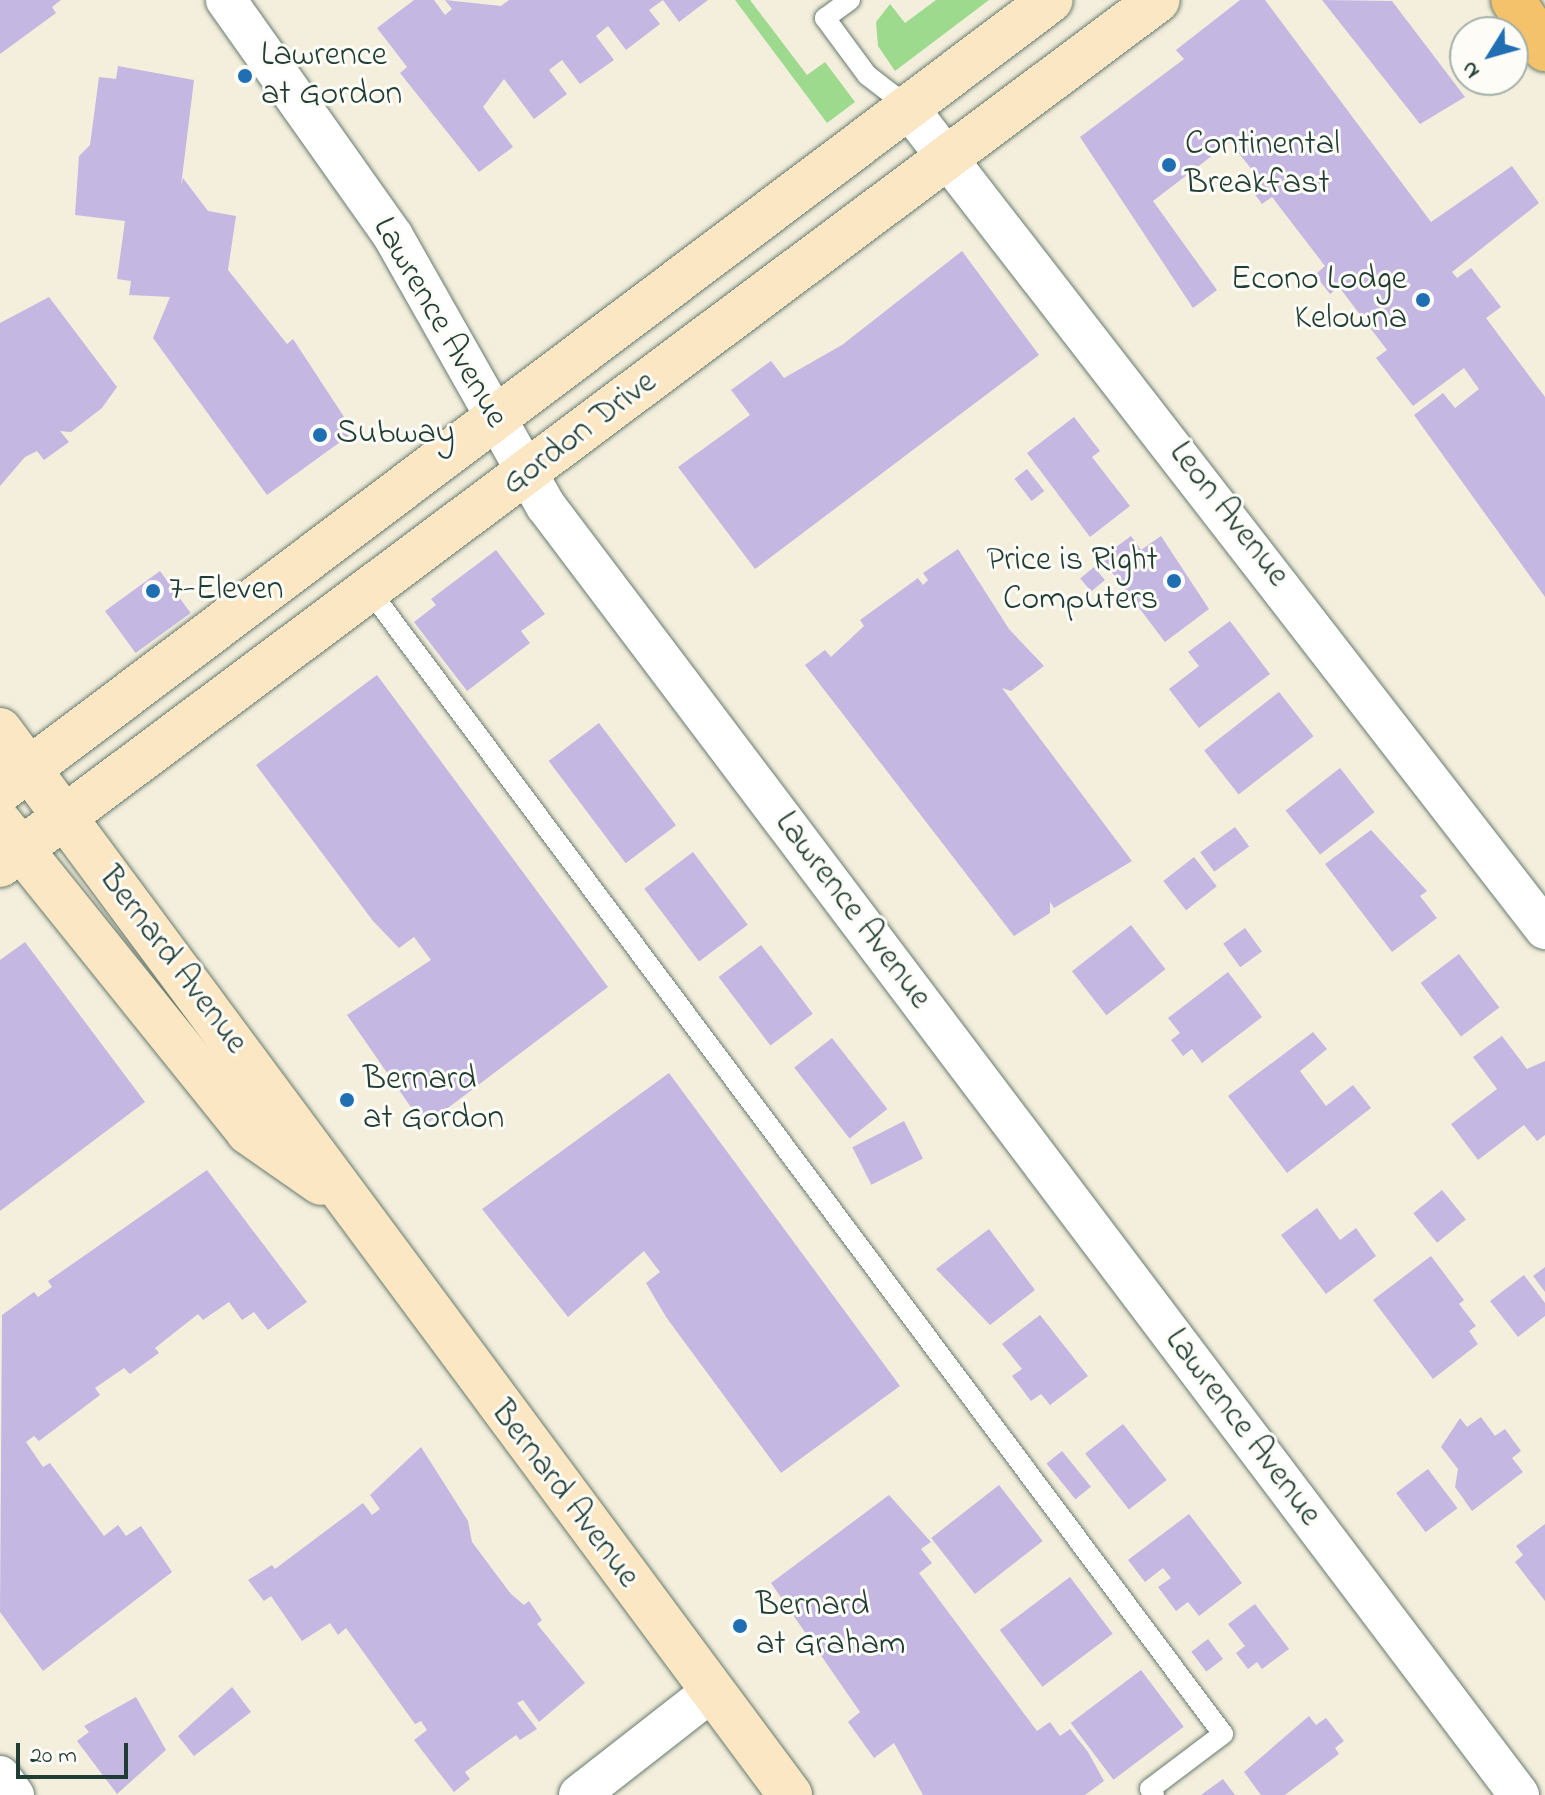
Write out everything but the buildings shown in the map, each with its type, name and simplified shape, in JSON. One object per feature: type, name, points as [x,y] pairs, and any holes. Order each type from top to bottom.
[{"type":"highway","points":[[1513,0],[1545,49]]},
{"type":"main road","name":"Gordon Drive","points":[[15,780],[495,421],[906,105],[1051,0]]},
{"type":"main road","name":"Gordon Drive","points":[[7,845],[68,821],[1158,0]]},
{"type":"main road","name":"Bernard Avenue","points":[[0,730],[15,780],[68,821],[339,1195],[790,1795]]},
{"type":"main road","name":"Bernard Avenue","points":[[7,845],[248,1132],[339,1195]]},
{"type":"street","name":"Lawrence Avenue","points":[[226,0],[393,236],[526,474],[1519,1795]]},
{"type":"street","name":"Leon Avenue","points":[[906,105],[949,156],[1545,929]]},
{"type":"street","points":[[579,1795],[712,1691]]},
{"type":"street","points":[[0,1776],[14,1795]]},
{"type":"lane","points":[[850,0],[825,18],[867,75],[906,105]]},
{"type":"lane","points":[[370,591],[1223,1734],[1150,1789],[1154,1795]]},
{"type":"green space","points":[[735,0],[750,0],[807,75],[825,62],[855,102],[827,123]]},
{"type":"green space","points":[[936,0],[989,0],[895,71],[878,46],[876,22],[890,4],[905,23]]},
{"type":"place","name":"Lawrence at Gordon","points":[[245,76]]},
{"type":"place","name":"Continental Breakfast","points":[[1169,165]]},
{"type":"place","name":"Econo Lodge Kelowna","points":[[1423,300]]},
{"type":"place","name":"Subway","points":[[320,435]]},
{"type":"place","name":"Price is Right Computers","points":[[1174,581]]},
{"type":"place","name":"7-Eleven","points":[[153,591]]},
{"type":"place","name":"Bernard at Gordon","points":[[347,1100]]},
{"type":"place","name":"Bernard at Graham","points":[[740,1626]]}]
